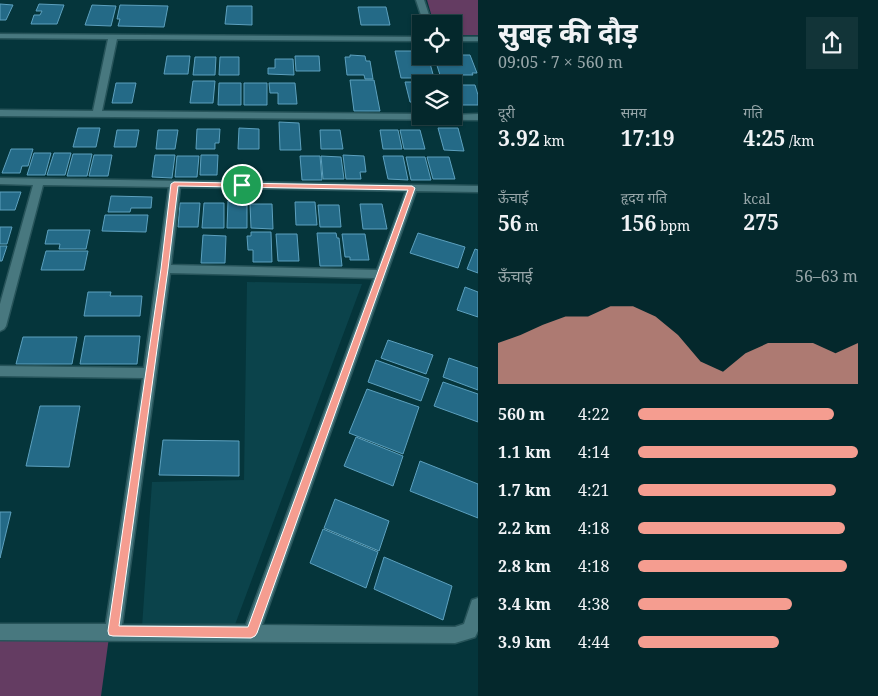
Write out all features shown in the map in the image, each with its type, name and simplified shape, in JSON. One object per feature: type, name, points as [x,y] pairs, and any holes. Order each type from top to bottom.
[{"type":"street","points":[[420,0],[425,15]]},
{"type":"street","points":[[0,36],[412,39]]},
{"type":"street","points":[[97,114],[113,37]]},
{"type":"street","points":[[462,39],[478,39]]},
{"type":"street","points":[[0,113],[478,117]]},
{"type":"street","points":[[0,181],[478,189]]},
{"type":"street","points":[[0,326],[39,181]]},
{"type":"street","points":[[113,631],[165,269],[174,184]]},
{"type":"street","points":[[251,633],[412,188]]},
{"type":"street","points":[[165,269],[380,274]]},
{"type":"street","points":[[0,371],[149,373]]},
{"type":"street","points":[[0,632],[113,631],[455,635],[469,630],[475,621],[478,606]]},
{"type":"shaded area","points":[[427,0],[478,0],[478,35],[462,35],[462,15],[431,15]]},
{"type":"shaded area","points":[[247,282],[362,284],[233,630],[142,627],[152,482],[244,480]]},
{"type":"shaded area","points":[[109,637],[101,696],[0,696],[0,638]]},
{"type":"building","points":[[0,4],[13,5],[6,20],[0,20]]},
{"type":"building","points":[[39,4],[64,5],[57,24],[31,24],[34,15],[40,15],[42,11],[36,11]]},
{"type":"building","points":[[92,5],[116,6],[111,26],[85,25]]},
{"type":"building","points":[[120,5],[168,6],[164,27],[118,26],[120,19],[117,19]]},
{"type":"building","points":[[227,6],[252,6],[252,25],[225,24]]},
{"type":"building","points":[[358,7],[386,7],[390,25],[361,25]]},
{"type":"building","points":[[395,51],[412,51],[412,65],[430,65],[433,75],[412,75],[412,78],[401,78]]},
{"type":"building","points":[[350,55],[365,56],[366,61],[370,61],[373,79],[365,79],[364,75],[347,75],[345,57],[350,57]]},
{"type":"building","points":[[462,55],[470,55],[477,73],[472,73],[473,75],[440,75],[437,65],[462,65]]},
{"type":"building","points":[[167,56],[190,56],[188,74],[164,74]]},
{"type":"building","points":[[295,56],[319,56],[320,71],[296,71]]},
{"type":"building","points":[[195,57],[216,57],[215,75],[193,75]]},
{"type":"building","points":[[220,57],[239,57],[239,75],[219,75]]},
{"type":"building","points":[[275,59],[293,59],[294,75],[268,74],[268,68],[275,68]]},
{"type":"building","points":[[350,80],[374,80],[380,111],[354,111]]},
{"type":"building","points":[[193,81],[215,81],[213,103],[190,103]]},
{"type":"building","points":[[405,82],[412,82],[412,102],[410,102]]},
{"type":"building","points":[[116,83],[136,83],[132,103],[112,103]]},
{"type":"building","points":[[219,83],[241,83],[241,105],[218,105]]},
{"type":"building","points":[[244,83],[267,83],[267,105],[244,105]]},
{"type":"building","points":[[269,83],[295,83],[297,104],[278,104],[278,93],[270,93]]},
{"type":"building","points":[[462,85],[475,85],[478,105],[462,105]]},
{"type":"building","points":[[279,122],[299,123],[301,150],[280,150]]},
{"type":"building","points":[[78,128],[100,128],[96,147],[73,147]]},
{"type":"building","points":[[239,128],[259,129],[259,149],[238,149]]},
{"type":"building","points":[[438,128],[458,128],[464,151],[444,150]]},
{"type":"building","points":[[197,129],[220,129],[219,143],[215,143],[215,149],[196,149]]},
{"type":"building","points":[[117,130],[139,130],[136,147],[114,147]]},
{"type":"building","points":[[158,130],[178,130],[175,149],[156,149]]},
{"type":"building","points":[[320,130],[340,130],[343,149],[321,149]]},
{"type":"building","points":[[380,130],[398,130],[402,149],[383,149]]},
{"type":"building","points":[[400,130],[420,130],[425,149],[404,149]]},
{"type":"building","points":[[11,149],[33,149],[28,166],[22,166],[20,173],[2,173]]},
{"type":"building","points":[[34,153],[51,153],[45,175],[27,175]]},
{"type":"building","points":[[54,153],[71,153],[65,175],[47,175]]},
{"type":"building","points":[[73,154],[92,154],[87,176],[67,176]]},
{"type":"building","points":[[94,155],[112,155],[108,176],[89,176]]},
{"type":"building","points":[[155,155],[175,155],[172,178],[152,177]]},
{"type":"building","points":[[201,155],[218,155],[217,175],[200,175]]},
{"type":"building","points":[[343,155],[364,156],[366,172],[360,172],[361,179],[346,179]]},
{"type":"building","points":[[177,156],[199,156],[197,177],[175,177]]},
{"type":"building","points":[[300,156],[320,156],[322,180],[302,180]]},
{"type":"building","points":[[321,156],[341,157],[344,179],[323,179]]},
{"type":"building","points":[[383,156],[403,156],[408,180],[388,179]]},
{"type":"building","points":[[406,157],[425,157],[431,180],[411,180]]},
{"type":"building","points":[[427,157],[449,157],[455,179],[433,179]]},
{"type":"building","points":[[0,192],[21,192],[15,210],[0,210]]},
{"type":"building","points":[[111,196],[152,197],[151,208],[131,208],[130,212],[108,212]]},
{"type":"building","points":[[228,201],[247,201],[247,228],[227,228]]},
{"type":"building","points":[[295,202],[315,202],[317,225],[296,225]]},
{"type":"building","points":[[180,203],[200,203],[198,227],[178,227]]},
{"type":"building","points":[[204,203],[224,203],[224,228],[202,228]]},
{"type":"building","points":[[250,204],[272,204],[273,229],[251,228]]},
{"type":"building","points":[[360,204],[382,204],[387,229],[363,229]]},
{"type":"building","points":[[318,205],[339,205],[341,227],[320,227]]},
{"type":"building","points":[[105,215],[148,215],[146,232],[102,231]]},
{"type":"building","points":[[0,227],[12,227],[7,244],[0,244]]},
{"type":"building","points":[[48,230],[90,230],[86,249],[59,249],[60,244],[45,244]]},
{"type":"building","points":[[251,232],[271,232],[272,262],[253,262],[253,250],[248,250],[247,236],[251,236]]},
{"type":"building","points":[[317,233],[336,233],[337,238],[339,238],[342,266],[320,266]]},
{"type":"building","points":[[418,233],[465,247],[458,268],[410,253]]},
{"type":"building","points":[[276,234],[297,234],[299,261],[278,261]]},
{"type":"building","points":[[342,234],[365,234],[369,260],[350,260],[350,257],[345,257]]},
{"type":"building","points":[[203,235],[226,236],[225,263],[201,263]]},
{"type":"building","points":[[0,246],[7,246],[2,261],[0,261]]},
{"type":"building","points":[[475,249],[478,250],[478,273],[467,269]]},
{"type":"building","points":[[46,251],[88,251],[84,270],[41,270]]},
{"type":"building","points":[[465,287],[478,292],[478,317],[457,310]]},
{"type":"building","points":[[88,292],[111,292],[110,296],[142,296],[140,316],[84,316]]},
{"type":"building","points":[[85,336],[140,336],[137,364],[80,364]]},
{"type":"building","points":[[23,337],[77,337],[72,364],[16,364]]},
{"type":"building","points":[[388,340],[433,355],[426,374],[381,358]]},
{"type":"building","points":[[449,358],[478,368],[478,390],[443,377]]},
{"type":"building","points":[[376,360],[429,379],[421,401],[368,382]]},
{"type":"building","points":[[443,382],[478,394],[478,422],[434,406]]},
{"type":"building","points":[[367,389],[419,407],[403,454],[349,433]]},
{"type":"building","points":[[40,406],[80,406],[69,467],[26,466]]},
{"type":"building","points":[[356,437],[403,456],[393,486],[344,466]]},
{"type":"building","points":[[163,440],[239,441],[239,476],[159,475]]},
{"type":"building","points":[[420,461],[478,484],[478,518],[410,491]]},
{"type":"building","points":[[335,499],[389,521],[379,551],[324,528]]},
{"type":"building","points":[[0,512],[11,512],[0,558]]},
{"type":"building","points":[[323,529],[378,552],[366,588],[310,563]]},
{"type":"building","points":[[384,557],[452,586],[443,620],[374,589]]},
{"type":"route","points":[[174,184],[242,185],[412,188],[251,633],[113,631],[165,269],[174,184]]}]
